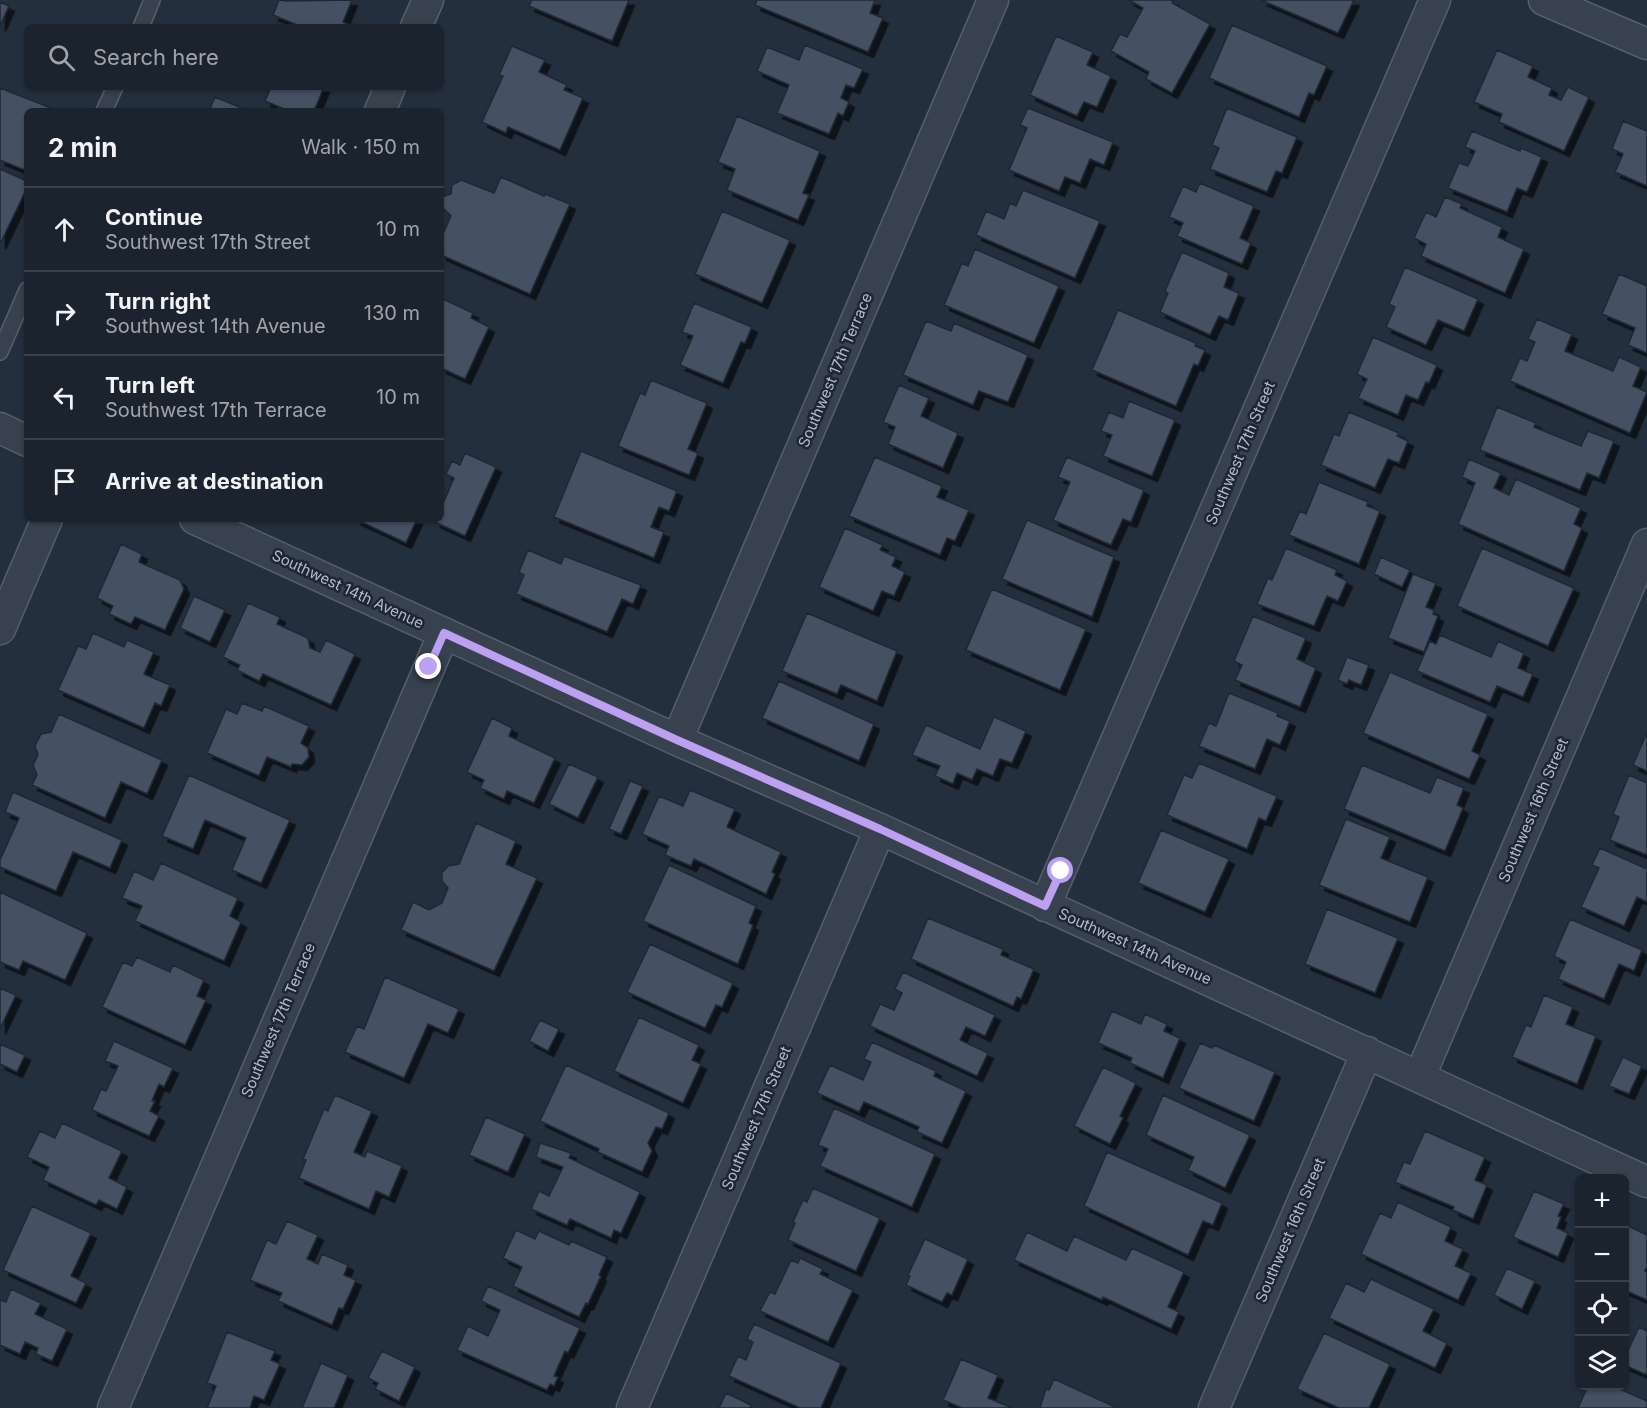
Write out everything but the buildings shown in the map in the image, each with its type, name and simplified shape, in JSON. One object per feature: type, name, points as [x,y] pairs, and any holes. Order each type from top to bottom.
[{"type":"street","points":[[417,24],[428,0]]},
{"type":"street","name":"Southwest 17th Terrace","points":[[677,740],[993,0]]},
{"type":"street","name":"Southwest 17th Street","points":[[1045,906],[1435,0]]},
{"type":"street","points":[[1544,0],[1647,44]]},
{"type":"street","points":[[381,108],[389,90]]},
{"type":"street","points":[[0,428],[24,440]]},
{"type":"street","points":[[0,629],[46,522]]},
{"type":"street","name":"Southwest 14th Avenue","points":[[206,522],[677,740],[880,829],[1647,1182]]},
{"type":"street","name":"Southwest 16th Street","points":[[1420,1076],[1647,544]]},
{"type":"street","name":"Southwest 17th Terrace","points":[[113,1408],[444,633]]},
{"type":"street","name":"Southwest 17th Street","points":[[632,1408],[880,829]]},
{"type":"street","name":"Southwest 16th Street","points":[[1214,1408],[1367,1052]]},
{"type":"lane","points":[[142,24],[153,0]]},
{"type":"lane","points":[[105,108],[114,90]]},
{"type":"lane","points":[[0,352],[24,297]]},
{"type":"route","points":[[429,667],[444,633],[677,740],[880,829],[1045,906],[1061,871]]}]
